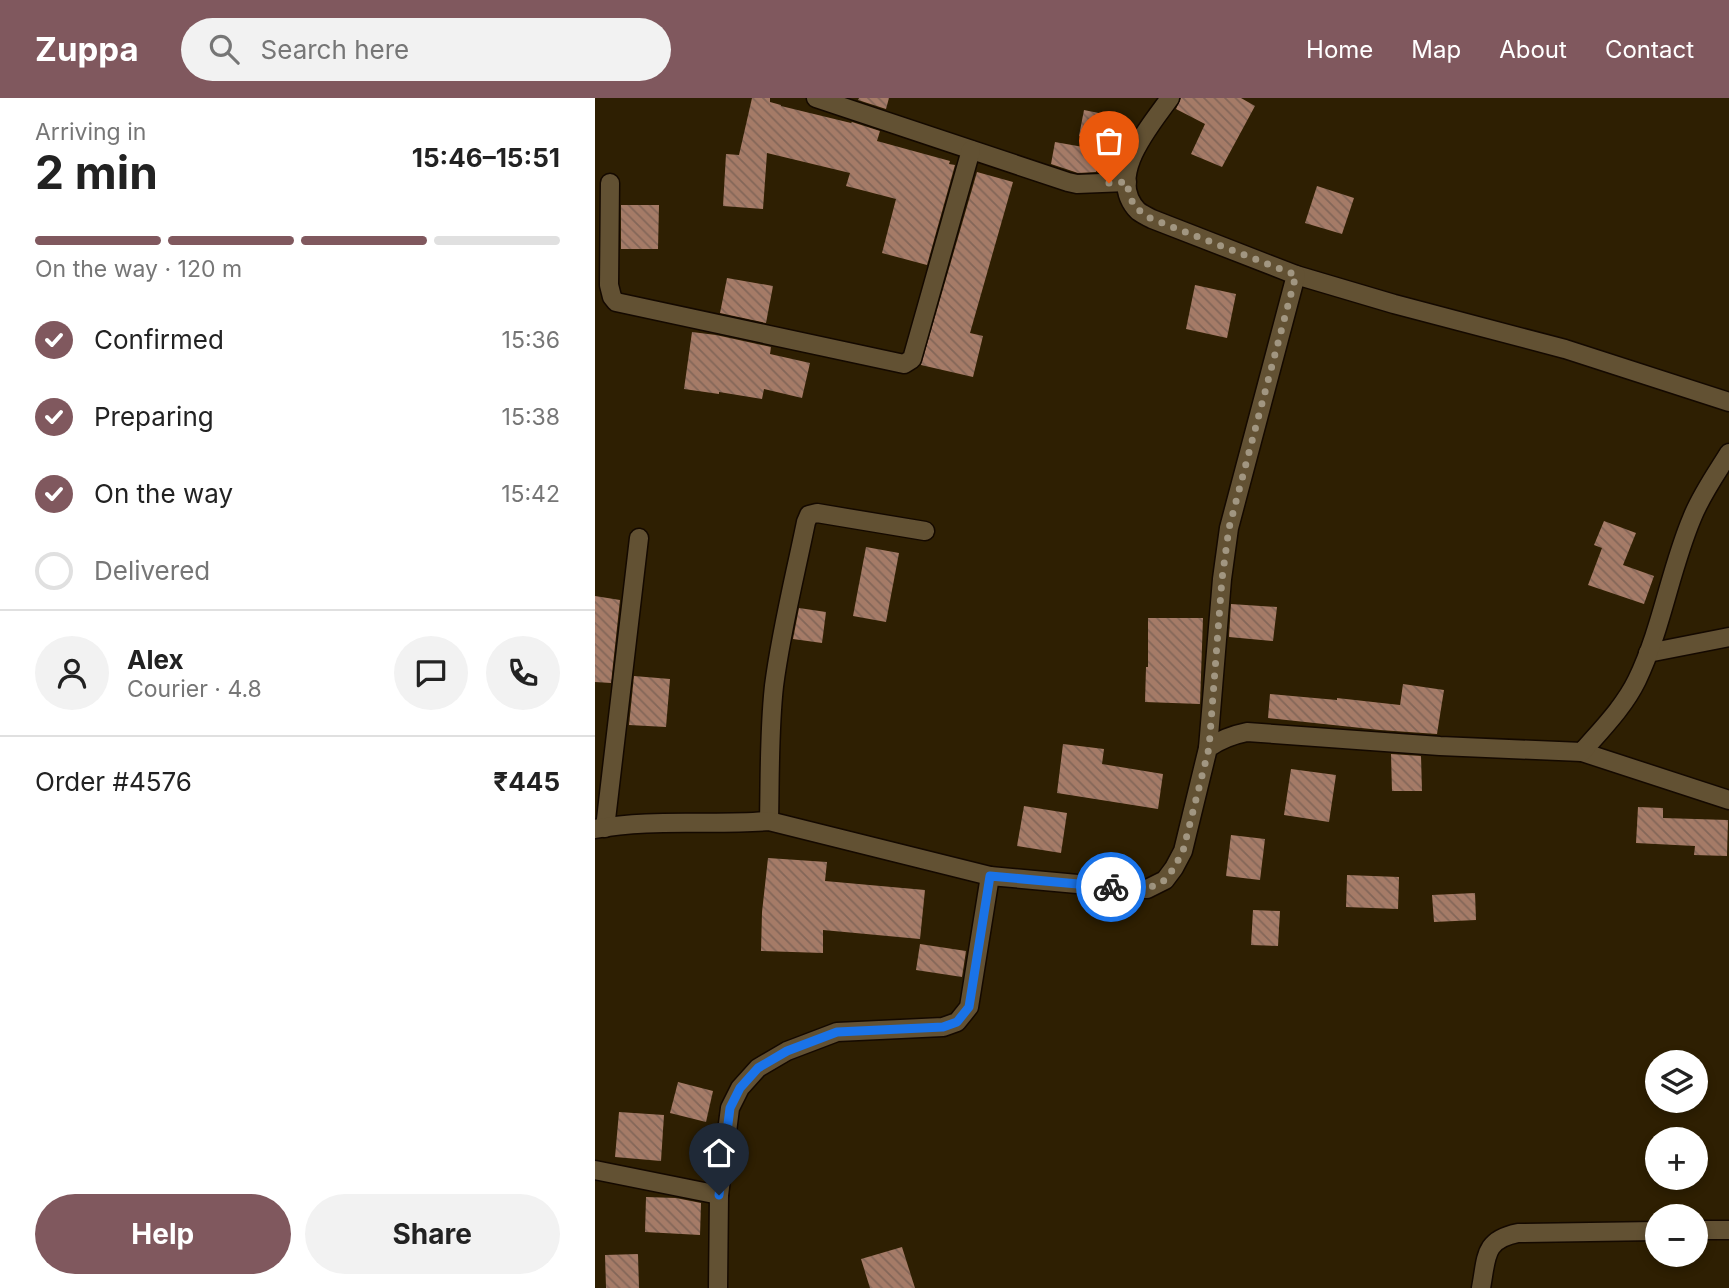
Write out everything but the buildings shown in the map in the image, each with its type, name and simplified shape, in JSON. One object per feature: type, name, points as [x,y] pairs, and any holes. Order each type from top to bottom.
[{"type":"street","points":[[816,98],[1077,184],[1127,182]]},
{"type":"street","points":[[1170,98],[1137,146],[1129,165],[1127,182],[1130,198],[1139,211],[1152,219],[1296,275],[1565,349],[1729,402]]},
{"type":"street","points":[[610,183],[609,285],[617,302],[904,364],[912,359],[971,150]]},
{"type":"street","points":[[639,538],[600,829],[650,823],[769,821],[990,876],[1147,889],[1165,880],[1183,851],[1209,748],[1222,579],[1229,528],[1296,275]]},
{"type":"street","points":[[1582,752],[1636,681],[1648,653],[1692,516],[1729,453]]},
{"type":"street","points":[[769,821],[774,686],[781,640],[809,515],[817,513],[925,531]]},
{"type":"street","points":[[1648,653],[1729,637]]},
{"type":"street","points":[[1209,748],[1232,735],[1247,733],[1582,752],[1729,800]]},
{"type":"street","points":[[718,1288],[719,1195],[730,1108],[740,1088],[758,1068],[787,1051],[837,1032],[943,1027],[957,1022],[969,1007],[990,876]]},
{"type":"street","points":[[595,1170],[719,1195]]},
{"type":"street","points":[[1708,1230],[1729,1230]]},
{"type":"street","points":[[1481,1288],[1488,1250],[1496,1241],[1506,1236],[1645,1231]]},
{"type":"way so far","points":[[1109,183],[1127,182],[1130,198],[1139,211],[1152,219],[1296,275],[1229,528],[1224,557],[1209,748],[1183,851],[1165,880],[1147,889],[1111,887]]},
{"type":"route","points":[[719,1195],[730,1108],[740,1088],[758,1068],[787,1051],[837,1032],[943,1027],[957,1022],[969,1007],[990,876],[1111,887]]}]
